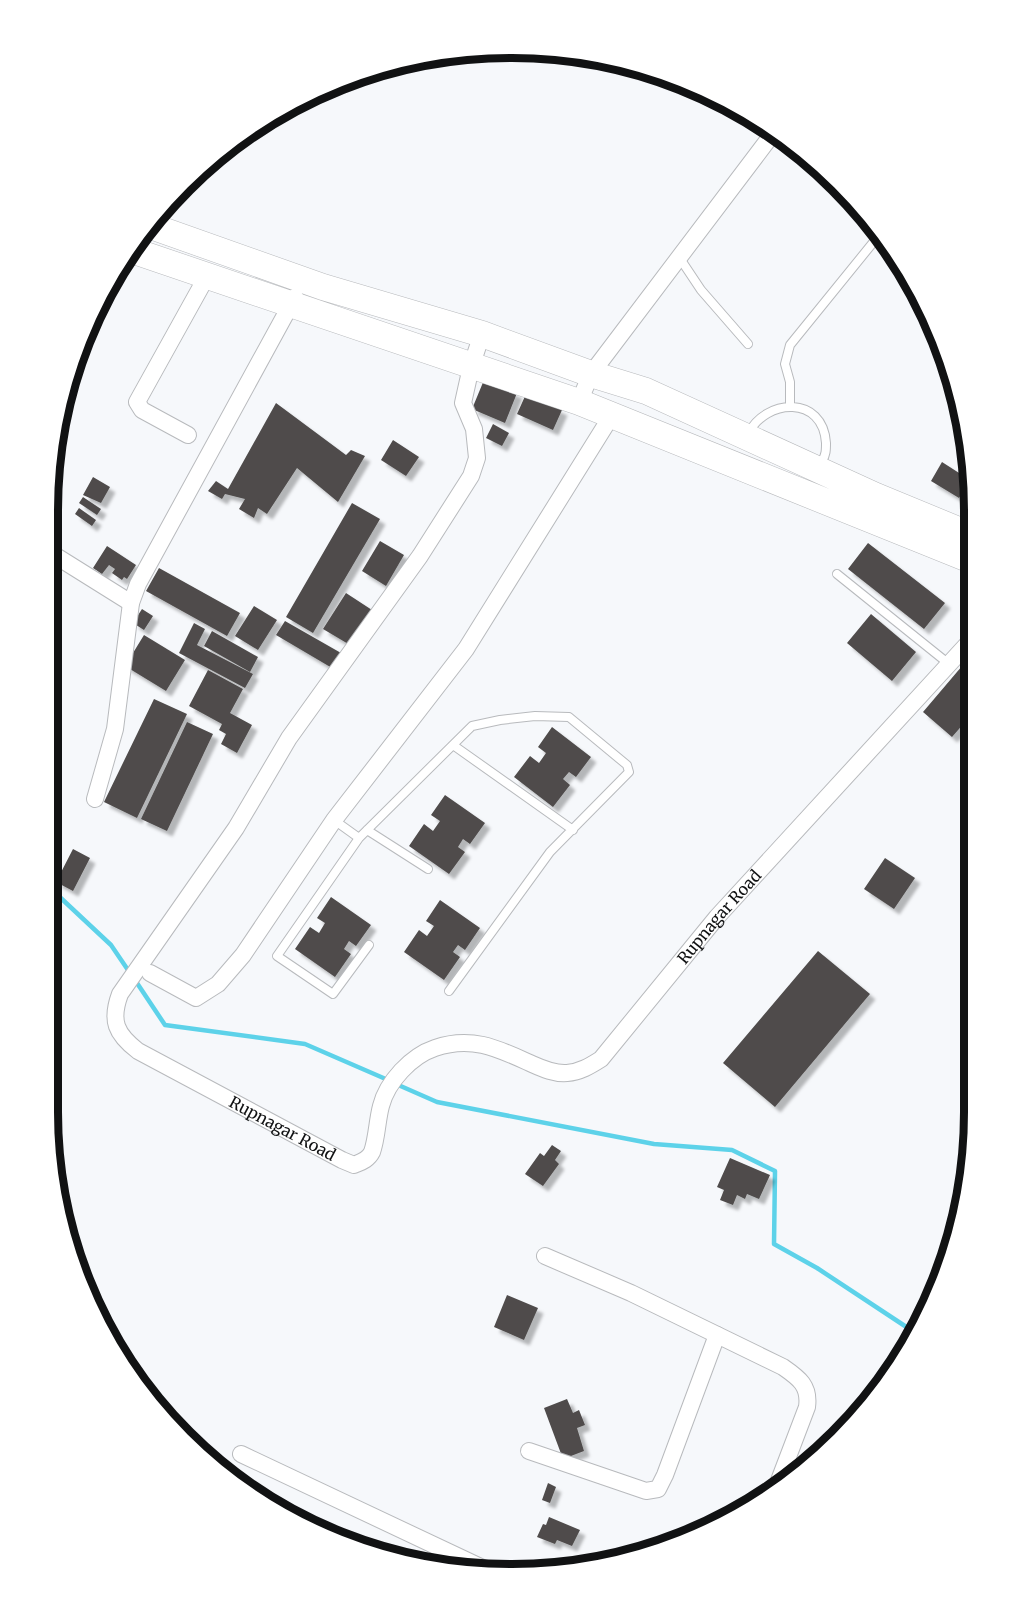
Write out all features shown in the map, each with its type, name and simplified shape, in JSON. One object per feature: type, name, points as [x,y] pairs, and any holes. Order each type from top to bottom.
[{"type":"main road","points":[[158,229],[301,279],[482,334],[591,374],[646,391],[876,496],[964,532]]},
{"type":"main road","points":[[140,253],[579,402],[957,559]]},
{"type":"street","points":[[579,402],[591,374],[768,139]]},
{"type":"street","points":[[188,435],[142,410],[137,402],[207,276]]},
{"type":"street","points":[[95,799],[115,729],[131,603],[138,584],[293,304],[301,279]]},
{"type":"street","name":"Rupnagar Road","points":[[482,334],[471,367],[463,403],[474,429],[477,458],[471,476],[420,556],[289,738],[236,828],[144,970],[127,984],[120,994],[114,1010],[116,1025],[123,1040],[138,1051],[354,1165],[364,1161],[371,1153],[381,1104],[391,1085],[413,1061],[434,1048],[466,1041],[496,1047],[548,1071],[567,1074],[584,1070],[601,1059],[717,917],[964,648]]},
{"type":"street","points":[[144,970],[196,998],[218,984],[243,956],[334,820],[466,650],[612,415]]},
{"type":"street","points":[[58,557],[131,603]]},
{"type":"street","points":[[545,1256],[631,1293],[783,1367],[796,1376],[805,1385],[808,1397],[807,1407],[781,1474]]},
{"type":"street","points":[[529,1450],[645,1491],[658,1489],[717,1335]]},
{"type":"street","points":[[241,1454],[472,1563]]},
{"type":"lane","points":[[790,406],[790,382],[785,364],[785,355],[790,345],[874,242]]},
{"type":"lane","points":[[679,257],[701,290],[748,344]]},
{"type":"lane","points":[[746,437],[753,424],[762,415],[790,406],[802,408],[813,414],[822,424],[826,453],[822,461]]},
{"type":"lane","points":[[837,574],[949,664]]},
{"type":"lane","points":[[369,945],[333,994],[278,956],[359,838],[471,726],[535,716],[568,717],[627,765],[629,772],[550,852],[449,991]]},
{"type":"lane","points":[[453,745],[573,830]]},
{"type":"lane","points":[[334,820],[359,838]]},
{"type":"lane","points":[[367,830],[428,869]]},
{"type":"building","points":[[484,380],[517,393],[505,423],[472,409]]},
{"type":"building","points":[[526,394],[562,410],[553,430],[517,414]]},
{"type":"building","points":[[276,403],[346,455],[351,450],[365,456],[338,502],[297,468],[267,514],[258,508],[254,518],[239,509],[245,499],[225,494],[222,499],[208,491],[216,481],[228,489]]},
{"type":"building","points":[[493,424],[509,433],[502,446],[486,438]]},
{"type":"building","points":[[393,440],[419,457],[406,476],[381,460]]},
{"type":"building","points":[[942,462],[962,475],[963,491],[959,498],[931,481]]},
{"type":"building","points":[[93,477],[110,487],[101,503],[83,495]]},
{"type":"building","points":[[83,497],[101,509],[97,515],[79,503]]},
{"type":"building","points":[[352,503],[380,519],[313,633],[286,617]]},
{"type":"building","points":[[79,508],[96,520],[92,526],[75,514]]},
{"type":"building","points":[[380,541],[404,555],[386,586],[362,571]]},
{"type":"building","points":[[868,543],[945,603],[924,629],[848,569]]},
{"type":"building","points":[[107,546],[136,565],[127,579],[124,577],[122,580],[112,573],[115,569],[109,565],[102,574],[93,568]]},
{"type":"building","points":[[159,568],[240,613],[227,636],[146,591]]},
{"type":"building","points":[[346,593],[372,610],[350,645],[323,629]]},
{"type":"building","points":[[254,606],[277,620],[258,650],[235,636]]},
{"type":"building","points":[[142,609],[153,616],[144,630],[133,623]]},
{"type":"building","points":[[871,614],[916,652],[892,681],[847,643]]},
{"type":"building","points":[[285,621],[341,653],[332,668],[276,635]]},
{"type":"building","points":[[194,623],[205,629],[197,645],[253,674],[245,688],[179,653]]},
{"type":"building","points":[[212,631],[258,657],[250,672],[204,646]]},
{"type":"building","points":[[144,635],[185,660],[166,691],[125,666]]},
{"type":"building","points":[[964,664],[964,723],[952,737],[923,712]]},
{"type":"building","points":[[208,670],[243,689],[230,713],[252,725],[237,753],[221,744],[226,734],[219,730],[222,724],[189,706]]},
{"type":"building","points":[[154,699],[187,714],[137,818],[104,802]]},
{"type":"building","points":[[187,722],[213,734],[167,831],[141,819]]},
{"type":"building","points":[[552,727],[591,757],[576,777],[569,772],[563,779],[570,785],[553,807],[514,777],[530,756],[539,763],[546,753],[538,747]]},
{"type":"building","points":[[445,795],[485,823],[470,844],[463,839],[458,847],[465,852],[449,874],[409,846],[424,824],[433,831],[440,821],[431,815]]},
{"type":"building","points":[[73,849],[90,858],[73,891],[58,883],[58,878]]},
{"type":"building","points":[[885,858],[915,878],[894,909],[864,889]]},
{"type":"building","points":[[331,897],[371,925],[356,946],[349,941],[344,949],[351,954],[335,977],[295,949],[310,927],[319,933],[325,923],[317,918]]},
{"type":"building","points":[[440,900],[480,928],[465,950],[458,945],[453,952],[460,957],[444,980],[404,952],[419,930],[427,936],[434,926],[426,921]]},
{"type":"building","points":[[818,951],[870,994],[775,1107],[723,1063]]},
{"type":"building","points":[[552,1145],[561,1151],[555,1160],[559,1164],[543,1186],[525,1174],[540,1153],[544,1156]]},
{"type":"building","points":[[730,1158],[770,1175],[759,1199],[747,1194],[745,1199],[737,1195],[733,1205],[720,1200],[724,1190],[717,1187]]},
{"type":"building","points":[[507,1295],[538,1308],[524,1340],[494,1327]]},
{"type":"building","points":[[567,1399],[573,1413],[579,1410],[585,1425],[577,1428],[584,1451],[563,1459],[544,1408]]},
{"type":"building","points":[[548,1483],[556,1487],[550,1503],[542,1500]]},
{"type":"building","points":[[549,1517],[580,1530],[572,1546],[557,1540],[555,1544],[537,1537]]},
{"type":"waterway","points":[[58,895],[111,945],[130,973]]},
{"type":"waterway","points":[[135,980],[165,1025],[305,1044],[388,1080]]},
{"type":"waterway","points":[[396,1084],[437,1102],[654,1144],[732,1150],[775,1171],[774,1244],[817,1268],[908,1328]]}]
